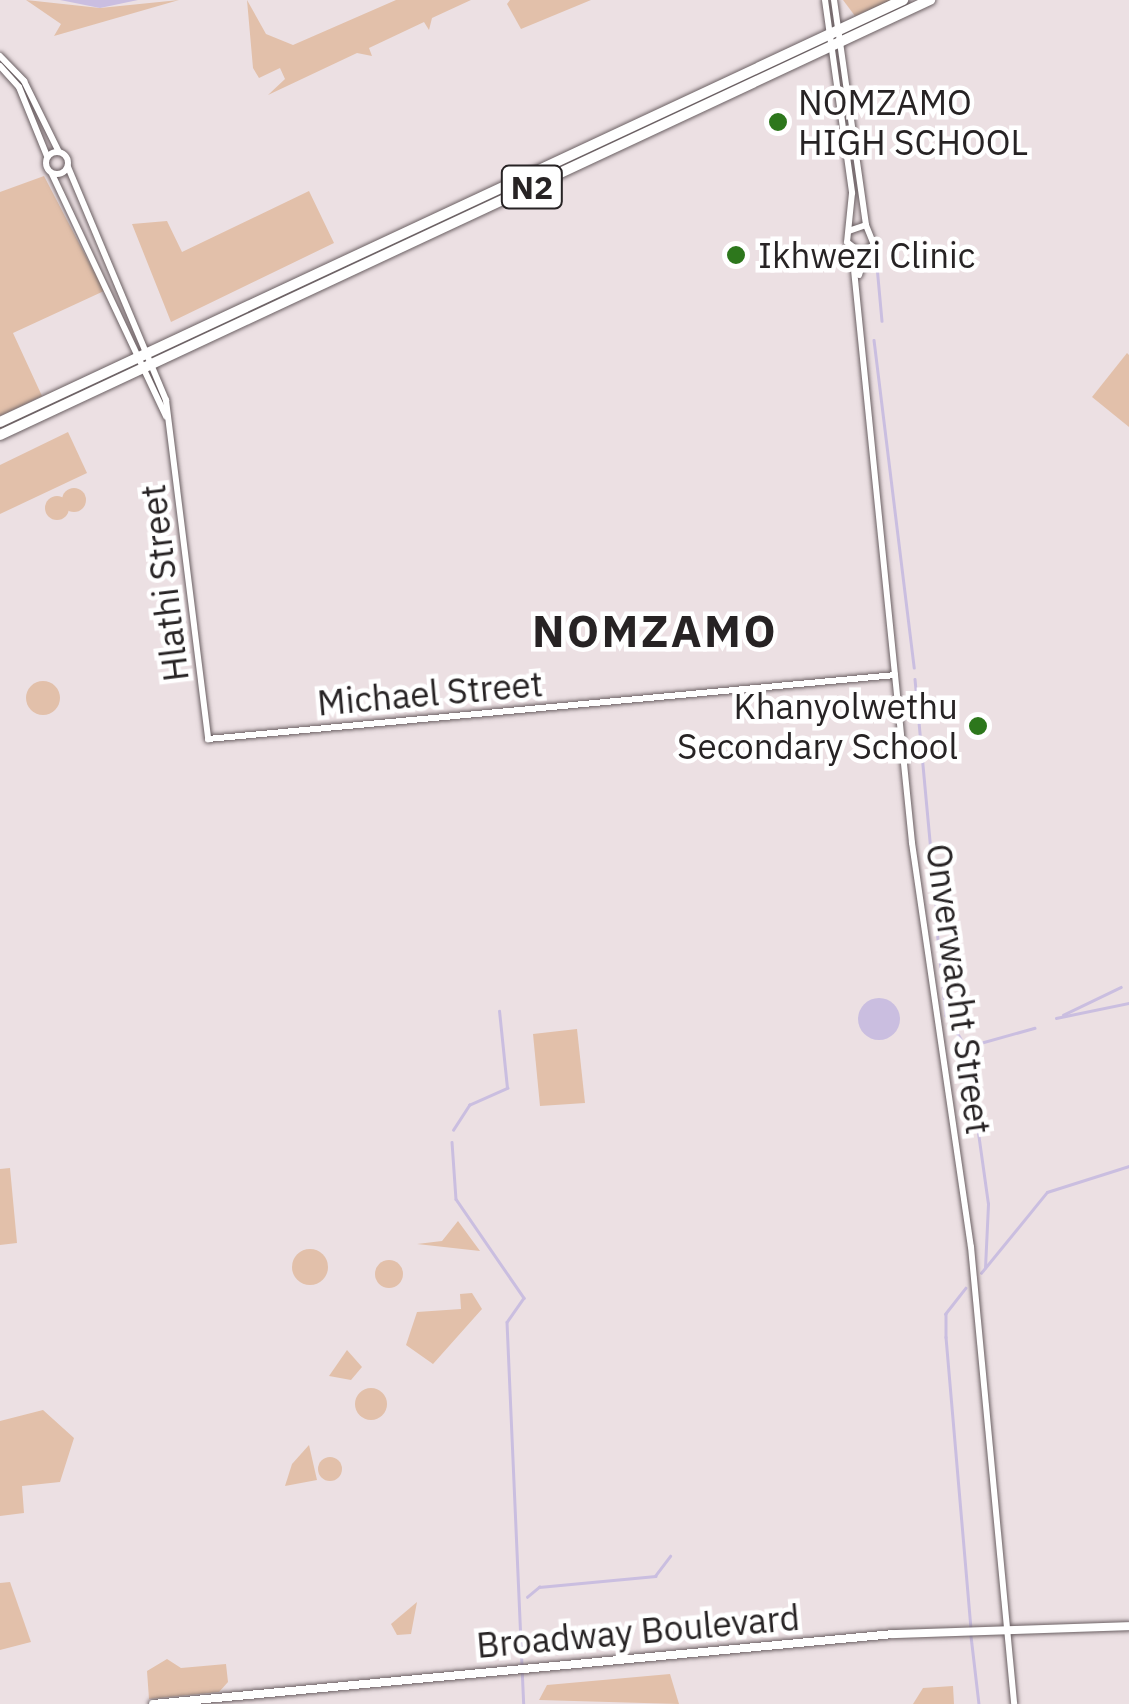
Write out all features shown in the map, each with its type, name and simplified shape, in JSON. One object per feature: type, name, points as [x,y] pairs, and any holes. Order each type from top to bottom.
[{"type":"highway","name":"N2","points":[[838,38],[903,0]]},
{"type":"highway","name":"N2","points":[[0,422],[148,359],[838,38],[930,0]]},
{"type":"highway","name":"N2","points":[[0,435],[148,359]]},
{"type":"main road","name":"Broadway Boulevard","points":[[153,1704],[233,1700],[507,1670],[967,1633],[1129,1626]]},
{"type":"street","points":[[824,0],[838,38],[849,231],[866,225],[834,0]]},
{"type":"street","points":[[0,56],[22,76],[68,167],[148,359]]},
{"type":"street","points":[[0,66],[19,87],[52,174],[148,359]]},
{"type":"street","points":[[48,156],[59,152]]},
{"type":"street","points":[[52,174],[68,167]]},
{"type":"street","name":"Onverwacht Street","points":[[859,282],[866,252],[875,238],[866,225]]},
{"type":"street","name":"Onverwacht Street","points":[[849,231],[859,282],[896,675],[971,1247],[1014,1704]]},
{"type":"street","points":[[852,250],[866,252]]},
{"type":"street","name":"Hlathi Street","points":[[148,359],[169,421],[208,739]]},
{"type":"street","name":"Michael Street","points":[[208,739],[896,675]]},
{"type":"shaded area","points":[[26,0],[100,8],[179,0],[54,36],[61,24]]},
{"type":"shaded area","points":[[60,0],[138,0],[100,8]]},
{"type":"shaded area","points":[[247,0],[266,34],[293,45],[396,0],[471,0],[432,18],[429,30],[424,22],[369,48],[372,56],[357,53],[268,95],[285,79],[280,68],[259,78],[253,68]]},
{"type":"shaded area","points":[[510,0],[591,0],[521,29],[507,4]]},
{"type":"shaded area","points":[[843,0],[892,0],[855,16]]},
{"type":"shaded area","points":[[44,176],[104,291],[13,333],[42,396],[0,416],[0,192]]},
{"type":"shaded area","points":[[309,191],[334,243],[171,322],[132,224],[167,221],[182,252]]},
{"type":"shaded area","points":[[1129,355],[1129,427],[1092,397]]},
{"type":"shaded area","points":[[68,432],[87,473],[0,514],[0,465]]},
{"type":"shaded area","points":[[74,488],[86,500],[74,512],[62,500]]},
{"type":"shaded area","points":[[57,496],[69,508],[57,520],[45,508]]},
{"type":"shaded area","points":[[43,681],[55,686],[60,698],[55,710],[43,715],[31,710],[26,698],[31,686]]},
{"type":"shaded area","points":[[879,998],[894,1004],[900,1019],[894,1034],[879,1040],[864,1034],[858,1019],[864,1004]]},
{"type":"shaded area","points":[[577,1029],[585,1103],[540,1106],[533,1034]]},
{"type":"shaded area","points":[[10,1168],[17,1243],[0,1245],[0,1169]]},
{"type":"shaded area","points":[[458,1221],[480,1251],[417,1244],[442,1241]]},
{"type":"shaded area","points":[[310,1249],[323,1254],[328,1267],[323,1280],[310,1285],[297,1280],[292,1267],[297,1254]]},
{"type":"shaded area","points":[[389,1260],[399,1264],[403,1274],[399,1284],[389,1288],[379,1284],[375,1274],[379,1264]]},
{"type":"shaded area","points":[[472,1293],[482,1309],[433,1364],[406,1345],[417,1312],[461,1309],[460,1294]]},
{"type":"shaded area","points":[[347,1350],[362,1367],[351,1380],[329,1376]]},
{"type":"shaded area","points":[[371,1388],[382,1393],[387,1404],[382,1415],[371,1420],[360,1415],[355,1404],[360,1393]]},
{"type":"shaded area","points":[[43,1410],[74,1438],[60,1482],[22,1486],[24,1513],[0,1516],[0,1421]]},
{"type":"shaded area","points":[[309,1445],[317,1480],[285,1486],[292,1464]]},
{"type":"shaded area","points":[[330,1457],[339,1460],[339,1478],[330,1481],[321,1478],[318,1469],[321,1460]]},
{"type":"shaded area","points":[[10,1582],[31,1642],[0,1650],[0,1583]]},
{"type":"shaded area","points":[[417,1602],[411,1634],[397,1635],[391,1624]]},
{"type":"shaded area","points":[[167,1659],[181,1668],[226,1664],[228,1682],[219,1692],[149,1699],[147,1671]]},
{"type":"shaded area","points":[[670,1674],[679,1704],[539,1700],[547,1685]]},
{"type":"shaded area","points":[[953,1686],[954,1704],[913,1704],[923,1688]]},
{"type":"waterway","points":[[877,266],[882,321]]},
{"type":"waterway","points":[[874,340],[914,668]]},
{"type":"waterway","points":[[915,679],[937,917]]},
{"type":"waterway","points":[[936,920],[946,1015],[966,1047]]},
{"type":"waterway","points":[[1063,1015],[1121,987]]},
{"type":"waterway","points":[[1056,1018],[1129,1003]]},
{"type":"waterway","points":[[453,1130],[469,1105],[507,1088],[499,1011]]},
{"type":"waterway","points":[[985,1268],[988,1204],[966,1047],[1034,1028]]},
{"type":"waterway","points":[[452,1142],[456,1199],[524,1298],[507,1322],[524,1704]]},
{"type":"waterway","points":[[981,1273],[1047,1192],[1129,1166]]},
{"type":"waterway","points":[[966,1288],[946,1314],[946,1337],[971,1628]]},
{"type":"waterway","points":[[527,1597],[539,1587],[655,1576],[670,1556]]},
{"type":"waterway","points":[[971,1636],[979,1704]]},
{"type":"place","name":"NOMZAMO HIGH SCHOOL","points":[[778,122]]},
{"type":"place","name":"Ikhwezi Clinic","points":[[736,255]]},
{"type":"place","name":"Khanyolwethu Secondary School","points":[[978,726]]},
{"type":"district","name":"NOMZAMO","points":[[655,631]]}]
